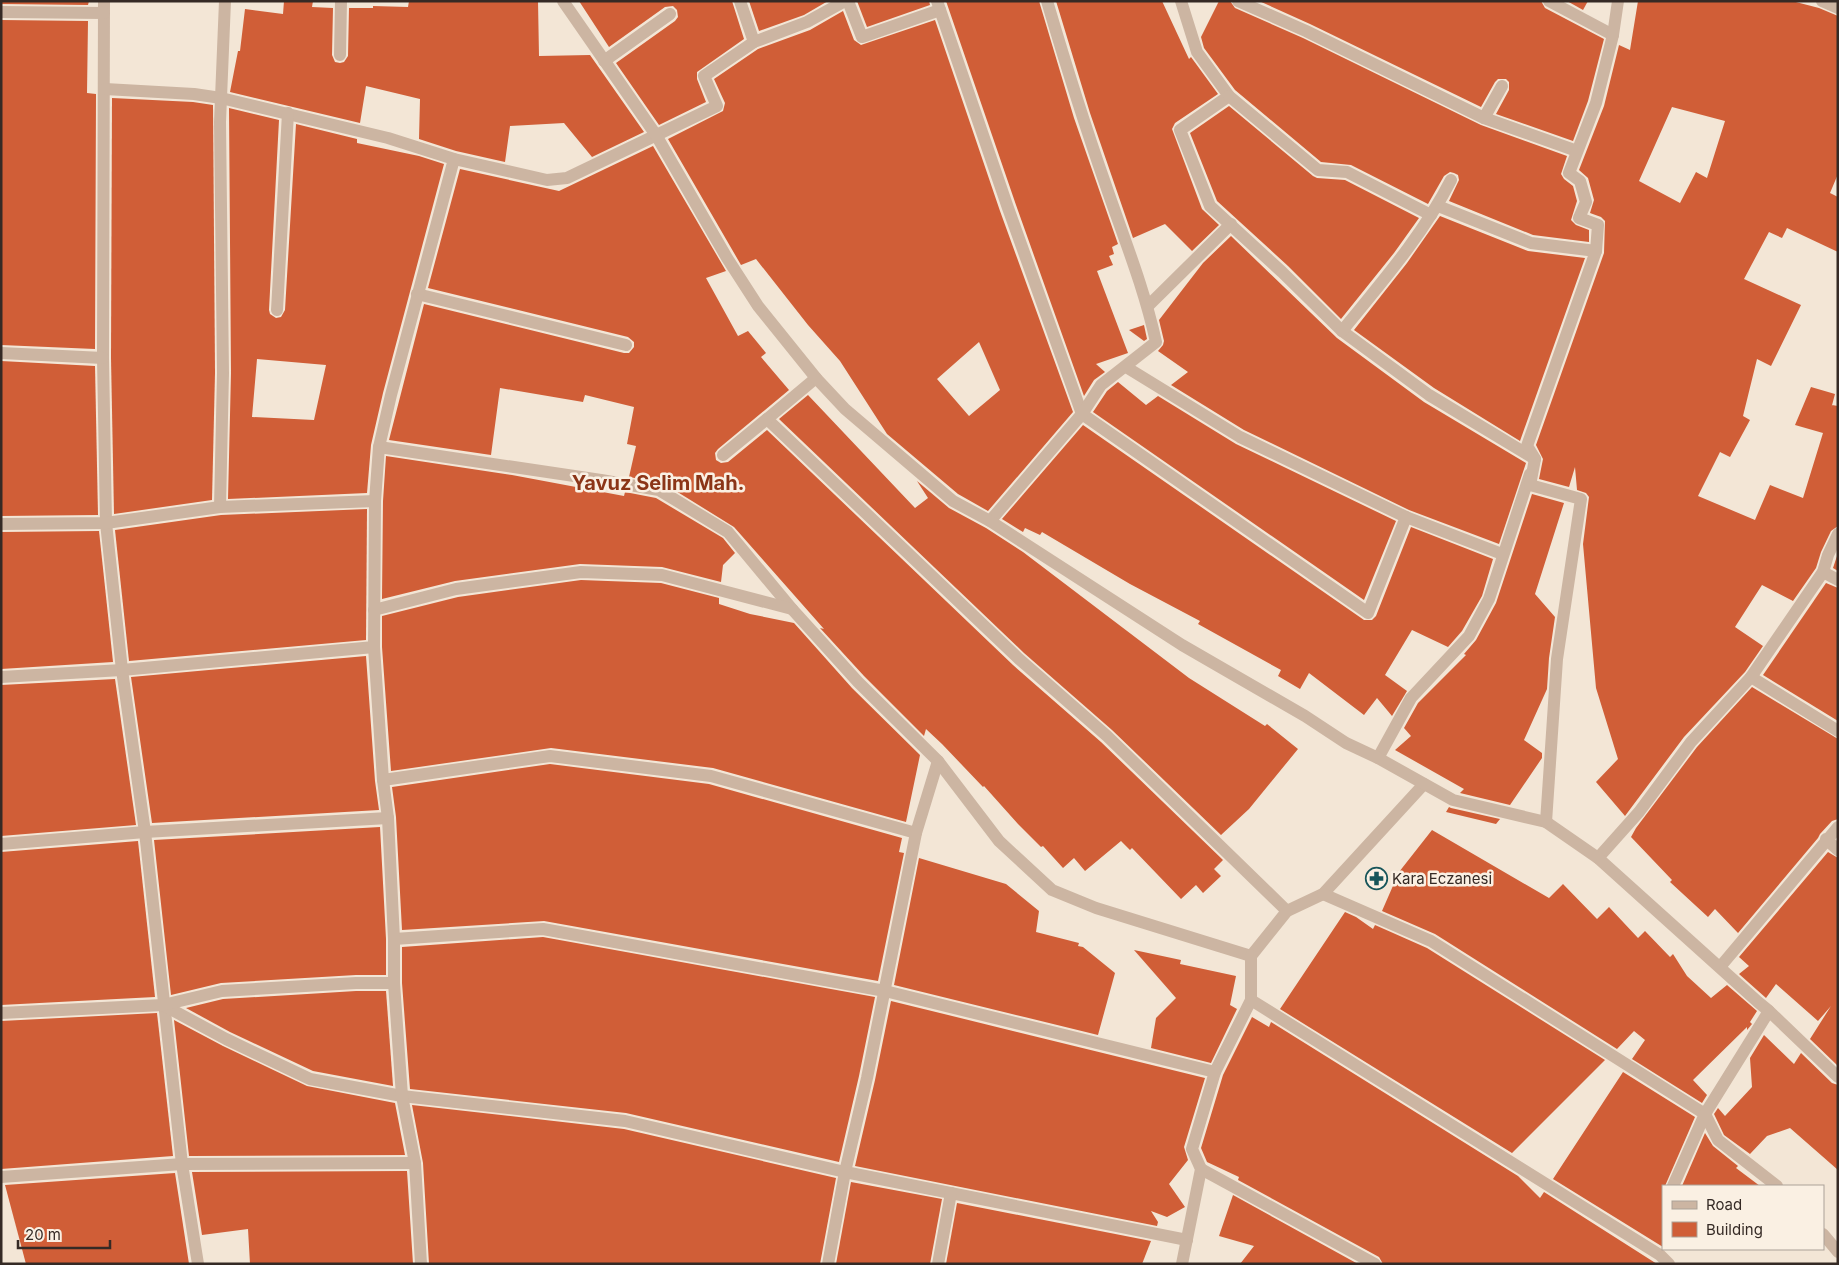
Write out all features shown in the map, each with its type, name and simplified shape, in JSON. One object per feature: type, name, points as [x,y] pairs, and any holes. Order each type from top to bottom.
[{"type":"street","points":[[220,507],[223,373],[220,122],[225,1]]},
{"type":"street","points":[[340,55],[341,1]]},
{"type":"street","points":[[563,1],[656,135],[727,258],[758,306],[816,378],[845,409],[953,501],[990,521],[1182,645],[1305,716],[1346,743],[1378,758],[1453,800],[1546,822],[1598,858],[1769,1011],[1838,1077]]},
{"type":"street","points":[[740,1],[754,42]]},
{"type":"street","points":[[104,90],[194,94],[221,98],[388,138],[454,159],[546,180],[567,178],[718,106],[704,76],[754,42],[807,22],[846,1],[862,37],[938,5],[1082,414],[1368,613],[1406,518]]},
{"type":"street","points":[[990,521],[1082,414],[1101,385],[1156,342],[1148,306],[1062,55],[1047,1]]},
{"type":"street","points":[[1181,1],[1196,52],[1228,96],[1318,170],[1347,172],[1434,210],[1531,242],[1596,251]]},
{"type":"street","points":[[1238,1],[1306,31],[1484,118],[1577,151]]},
{"type":"street","points":[[1549,1],[1613,36]]},
{"type":"street","points":[[1546,822],[1557,659],[1581,499],[1530,485],[1534,459],[1527,446],[1596,251],[1598,225],[1579,218],[1586,202],[1580,182],[1569,173],[1596,103],[1613,36],[1618,1]]},
{"type":"street","points":[[1,12],[104,7],[103,358],[106,523],[122,670],[145,832],[182,1164],[198,1264]]},
{"type":"street","points":[[604,61],[670,14]]},
{"type":"street","points":[[1484,118],[1502,86]]},
{"type":"street","points":[[1228,96],[1180,130],[1210,206],[1342,331],[1428,395],[1534,459]]},
{"type":"street","points":[[277,310],[288,113]]},
{"type":"street","points":[[421,1264],[415,1164],[402,1096],[394,983],[394,939],[388,818],[383,780],[374,647],[376,501],[380,448],[391,394],[454,159]]},
{"type":"street","points":[[1342,331],[1402,256],[1434,210],[1451,180]]},
{"type":"street","points":[[1148,306],[1230,224]]},
{"type":"street","points":[[417,294],[626,345]]},
{"type":"street","points":[[1,354],[103,358]]},
{"type":"street","points":[[1126,367],[1240,437],[1406,518],[1502,554]]},
{"type":"street","points":[[723,455],[816,378]]},
{"type":"street","points":[[767,419],[1019,659],[1107,736],[1286,911]]},
{"type":"street","points":[[380,448],[592,478],[659,490],[728,532],[792,609],[858,682],[938,760],[999,841],[1052,890],[1096,908],[1251,956]]},
{"type":"street","points":[[1378,758],[1411,698],[1469,636],[1489,599],[1534,459]]},
{"type":"street","points":[[1,524],[106,523],[220,507],[376,501]]},
{"type":"street","points":[[1598,858],[1639,812],[1691,742],[1751,677],[1823,572],[1828,555],[1838,534]]},
{"type":"street","points":[[374,610],[456,589],[580,572],[662,575],[792,609]]},
{"type":"street","points":[[1823,572],[1838,580]]},
{"type":"street","points":[[1,677],[122,670],[374,647]]},
{"type":"street","points":[[1751,677],[1838,731]]},
{"type":"street","points":[[383,780],[550,756],[711,776],[916,833]]},
{"type":"street","points":[[828,1264],[845,1172],[867,1078],[916,833],[938,760]]},
{"type":"street","points":[[1182,1264],[1201,1169],[1192,1149],[1216,1072],[1251,1000],[1251,956],[1286,911],[1323,894],[1424,784]]},
{"type":"street","points":[[1,844],[145,832],[388,818]]},
{"type":"street","points":[[1720,967],[1838,827]]},
{"type":"street","points":[[1826,839],[1838,850]]},
{"type":"street","points":[[1323,894],[1431,941],[1705,1114],[1718,1140],[1776,1185]]},
{"type":"street","points":[[394,939],[543,929],[885,991],[1216,1072]]},
{"type":"street","points":[[1,1013],[163,1005],[222,991],[356,983],[394,983]]},
{"type":"street","points":[[1251,1000],[1663,1258]]},
{"type":"street","points":[[163,1005],[226,1039],[310,1079],[402,1096],[625,1121],[845,1172],[1187,1240]]},
{"type":"street","points":[[1673,1185],[1705,1114],[1769,1011]]},
{"type":"street","points":[[1,1177],[182,1164],[415,1164]]},
{"type":"street","points":[[1201,1169],[1375,1264]]},
{"type":"street","points":[[938,1264],[950,1193]]},
{"type":"street","points":[[1824,1235],[1838,1252]]},
{"type":"building","points":[[1,1],[89,1],[88,5],[1,4]]},
{"type":"building","points":[[284,1],[313,1],[312,7],[333,8],[332,55],[335,62],[340,63],[344,62],[348,56],[349,8],[373,8],[373,6],[408,7],[409,1],[538,1],[539,56],[590,55],[644,132],[592,157],[564,123],[510,126],[505,162],[456,151],[419,139],[420,99],[366,86],[360,123],[230,92],[238,51],[240,51],[245,9],[283,14]]},
{"type":"building","points":[[579,1],[732,1],[744,39],[697,72],[697,79],[706,102],[659,125],[616,63],[675,21],[678,17],[677,10],[673,6],[665,7],[609,47]]},
{"type":"building","points":[[749,1],[828,1],[804,15],[759,31]]},
{"type":"building","points":[[857,1],[929,1],[930,5],[867,27]]},
{"type":"building","points":[[946,1],[1039,1],[1074,118],[1118,244],[1112,247],[1114,254],[1109,256],[1113,265],[1097,271],[1128,353],[1096,364],[1105,372],[1094,380],[1084,396],[1016,205]]},
{"type":"building","points":[[1056,1],[1162,1],[1189,59],[1191,57],[1218,94],[1175,123],[1172,129],[1202,209],[1219,225],[1192,251],[1165,224],[1133,238],[1090,113]]},
{"type":"building","points":[[1219,1],[1230,1],[1235,8],[1303,38],[1481,125],[1567,156],[1561,174],[1573,186],[1577,201],[1571,220],[1576,225],[1589,230],[1589,242],[1533,235],[1449,201],[1459,180],[1458,175],[1454,173],[1450,172],[1444,176],[1428,204],[1351,165],[1321,162],[1235,90],[1204,48],[1201,37]]},
{"type":"building","points":[[1259,1],[1541,1],[1545,8],[1604,39],[1588,101],[1573,141],[1496,114],[1509,90],[1509,82],[1506,79],[1498,79],[1495,82],[1481,107]]},
{"type":"building","points":[[1567,1],[1588,1],[1583,10]]},
{"type":"building","points":[[1638,1],[1792,1],[1819,8],[1838,16],[1838,174],[1830,193],[1838,197],[1838,252],[1787,228],[1782,238],[1769,232],[1744,279],[1801,305],[1771,366],[1757,359],[1743,416],[1750,420],[1730,457],[1720,452],[1698,496],[1755,520],[1770,485],[1803,498],[1823,433],[1795,425],[1811,387],[1835,394],[1832,405],[1838,406],[1838,526],[1831,531],[1816,568],[1793,601],[1762,585],[1735,627],[1763,646],[1745,672],[1684,737],[1625,816],[1596,782],[1618,759],[1596,688],[1583,544],[1589,497],[1586,493],[1577,490],[1575,467],[1569,487],[1539,479],[1543,459],[1536,445],[1604,253],[1605,221],[1601,217],[1590,213],[1594,200],[1588,178],[1579,170],[1604,106],[1619,45],[1630,50]],"holes":[[[1672,107],[1725,121],[1707,178],[1696,172],[1680,203],[1639,181]]]},
{"type":"building","points":[[843,11],[854,40],[861,45],[935,20],[1000,211],[1073,412],[988,511],[958,494],[887,434],[840,361],[808,325],[756,259],[741,265],[668,139],[723,111],[725,103],[714,79],[758,49],[810,30]],"holes":[[[979,342],[1000,390],[969,416],[937,379]]]},
{"type":"building","points":[[1,20],[88,21],[87,93],[96,94],[95,349],[1,345]]},
{"type":"building","points":[[112,98],[193,102],[213,105],[215,373],[212,500],[114,514],[111,358]]},
{"type":"building","points":[[1229,106],[1313,176],[1345,180],[1419,218],[1394,253],[1341,319],[1288,266],[1217,201],[1190,133]]},
{"type":"building","points":[[229,108],[279,120],[269,310],[270,314],[276,318],[281,317],[285,310],[296,124],[357,139],[357,143],[419,156],[444,164],[383,393],[371,445],[367,493],[228,499],[231,373]],"holes":[[[257,359],[326,365],[314,420],[252,417]]]},
{"type":"building","points":[[653,146],[726,271],[706,278],[738,336],[748,331],[766,353],[761,357],[789,390],[718,449],[715,453],[716,460],[721,463],[728,462],[767,430],[1013,665],[1101,742],[1223,860],[1214,869],[1221,876],[1203,893],[1196,885],[1181,899],[1132,848],[1130,850],[1121,841],[1085,871],[1074,858],[1063,868],[942,744],[926,729],[924,736],[864,676],[820,628],[824,629],[734,527],[663,483],[629,477],[636,446],[627,444],[634,407],[585,395],[583,402],[500,388],[491,455],[389,440],[424,304],[624,353],[629,353],[634,347],[634,342],[628,337],[428,288],[460,169],[559,191]]},
{"type":"building","points":[[1440,216],[1528,251],[1585,258],[1520,441],[1434,388],[1354,330],[1407,263]]},
{"type":"building","points":[[1231,236],[1337,338],[1424,402],[1526,463],[1499,544],[1409,510],[1244,430],[1171,385],[1188,372],[1158,351],[1164,341],[1159,320],[1203,263]]},
{"type":"building","points":[[1144,325],[1147,339],[1144,341],[1129,330]]},
{"type":"building","points":[[1,361],[95,366],[98,515],[1,516]]},
{"type":"building","points":[[1118,382],[1146,405],[1158,396],[1236,444],[1396,521],[1364,600],[1093,412],[1107,391]]},
{"type":"building","points":[[808,395],[915,508],[928,498],[917,481],[949,508],[986,528],[1023,552],[1189,678],[1265,726],[1267,724],[1298,749],[1249,809],[1221,835],[1112,730],[1024,653],[779,419]]},
{"type":"building","points":[[1083,425],[1364,620],[1372,620],[1376,616],[1411,527],[1493,559],[1482,596],[1462,631],[1448,647],[1412,630],[1385,675],[1407,691],[1392,716],[1377,698],[1364,715],[1309,673],[1300,689],[1278,676],[1281,670],[1198,624],[1200,621],[1130,584],[1042,532],[1040,535],[1025,528],[1023,532],[1002,519]]},
{"type":"building","points":[[386,456],[512,475],[624,496],[625,492],[656,498],[723,538],[735,553],[723,565],[721,582],[662,567],[580,564],[455,581],[382,599],[383,501]]},
{"type":"building","points":[[1532,494],[1564,503],[1535,594],[1555,617],[1547,689],[1524,740],[1542,753],[1542,758],[1510,805],[1460,793],[1464,789],[1395,750],[1411,736],[1404,728],[1418,703],[1466,655],[1464,654],[1476,640],[1496,603]]},
{"type":"building","points":[[367,509],[366,640],[129,661],[115,530],[221,515]]},
{"type":"building","points":[[99,531],[113,662],[1,669],[1,532]]},
{"type":"building","points":[[1838,553],[1838,571],[1833,568]]},
{"type":"building","points":[[581,580],[661,583],[719,598],[719,604],[750,614],[794,623],[852,688],[920,755],[906,822],[713,768],[551,748],[391,771],[382,647],[382,616],[458,597]]},
{"type":"building","points":[[1826,583],[1838,588],[1838,721],[1763,675]]},
{"type":"building","points":[[366,656],[375,781],[379,810],[152,823],[131,677]]},
{"type":"building","points":[[115,679],[136,825],[1,836],[1,685]]},
{"type":"building","points":[[1752,687],[1838,739],[1838,819],[1832,821],[1820,834],[1738,933],[1715,909],[1708,917],[1670,882],[1672,880],[1631,837],[1697,747]]},
{"type":"building","points":[[550,764],[709,784],[902,838],[899,852],[904,853],[878,981],[544,921],[402,930],[396,817],[392,787]]},
{"type":"building","points":[[1449,807],[1500,819],[1496,824],[1446,812]]},
{"type":"building","points":[[380,827],[386,975],[221,983],[171,995],[154,840]]},
{"type":"building","points":[[1432,830],[1549,898],[1563,884],[1597,919],[1609,907],[1638,938],[1645,931],[1670,957],[1673,954],[1687,976],[1711,998],[1727,985],[1757,1011],[1750,1022],[1752,1024],[1747,1030],[1747,1027],[1693,1080],[1707,1095],[1702,1103],[1632,1059],[1645,1040],[1634,1031],[1617,1049],[1435,934],[1382,911],[1399,872]]},
{"type":"building","points":[[138,841],[155,997],[1,1005],[1,852]]},
{"type":"building","points":[[1828,852],[1838,858],[1838,1066],[1810,1039],[1831,1006],[1818,1021],[1776,984],[1766,998],[1739,974],[1749,966],[1739,957]]},
{"type":"building","points":[[919,858],[1006,884],[1039,911],[1036,932],[1079,943],[1078,946],[1083,947],[1115,973],[1098,1035],[894,985]]},
{"type":"building","points":[[1345,912],[1373,929],[1375,925],[1427,948],[1605,1060],[1512,1153],[1280,1009]]},
{"type":"building","points":[[543,937],[875,997],[839,1162],[626,1113],[410,1089],[402,983],[402,947]]},
{"type":"building","points":[[1134,950],[1181,960],[1180,964],[1236,976],[1230,1005],[1237,1009],[1211,1063],[1151,1048],[1156,1018],[1176,998]]},
{"type":"building","points":[[386,991],[393,1086],[313,1071],[230,1032],[186,1008],[223,999]]},
{"type":"building","points":[[891,1001],[1205,1078],[1184,1147],[1188,1160],[1169,1184],[1185,1207],[1167,1217],[1151,1211],[1158,1222],[1157,1226],[855,1166]]},
{"type":"building","points":[[157,1013],[173,1156],[1,1169],[1,1021]]},
{"type":"building","points":[[1252,1017],[1269,1027],[1271,1022],[1518,1176],[1540,1198],[1544,1192],[1657,1264],[1383,1264],[1379,1257],[1238,1180],[1239,1177],[1207,1162],[1201,1148],[1223,1075]]},
{"type":"building","points":[[174,1020],[223,1046],[307,1086],[395,1103],[405,1155],[189,1156]]},
{"type":"building","points":[[1764,1035],[1794,1064],[1801,1053],[1832,1083],[1838,1085],[1838,1170],[1790,1128],[1767,1136],[1750,1154],[1724,1135],[1714,1114],[1718,1108],[1725,1116],[1752,1087],[1750,1058]]},
{"type":"building","points":[[1623,1072],[1695,1117],[1665,1185],[1662,1185],[1662,1246],[1553,1179]]},
{"type":"building","points":[[412,1105],[624,1129],[836,1178],[820,1264],[429,1264],[423,1163]]},
{"type":"building","points":[[1705,1133],[1713,1146],[1738,1166],[1736,1168],[1759,1185],[1682,1185]]},
{"type":"building","points":[[407,1171],[413,1264],[250,1264],[248,1229],[202,1235],[192,1172]]},
{"type":"building","points":[[175,1173],[189,1264],[26,1264],[5,1185]]},
{"type":"building","points":[[851,1182],[942,1199],[930,1264],[836,1264]]},
{"type":"building","points":[[1233,1195],[1358,1264],[1240,1264],[1254,1246],[1219,1236]]},
{"type":"building","points":[[957,1203],[1151,1241],[1142,1264],[946,1264]]},
{"type":"place","name":"Kara Eczanesi","points":[[1376,879]]},
{"type":"district","name":"Yavuz Selim Mah.","points":[[658,483]]}]
